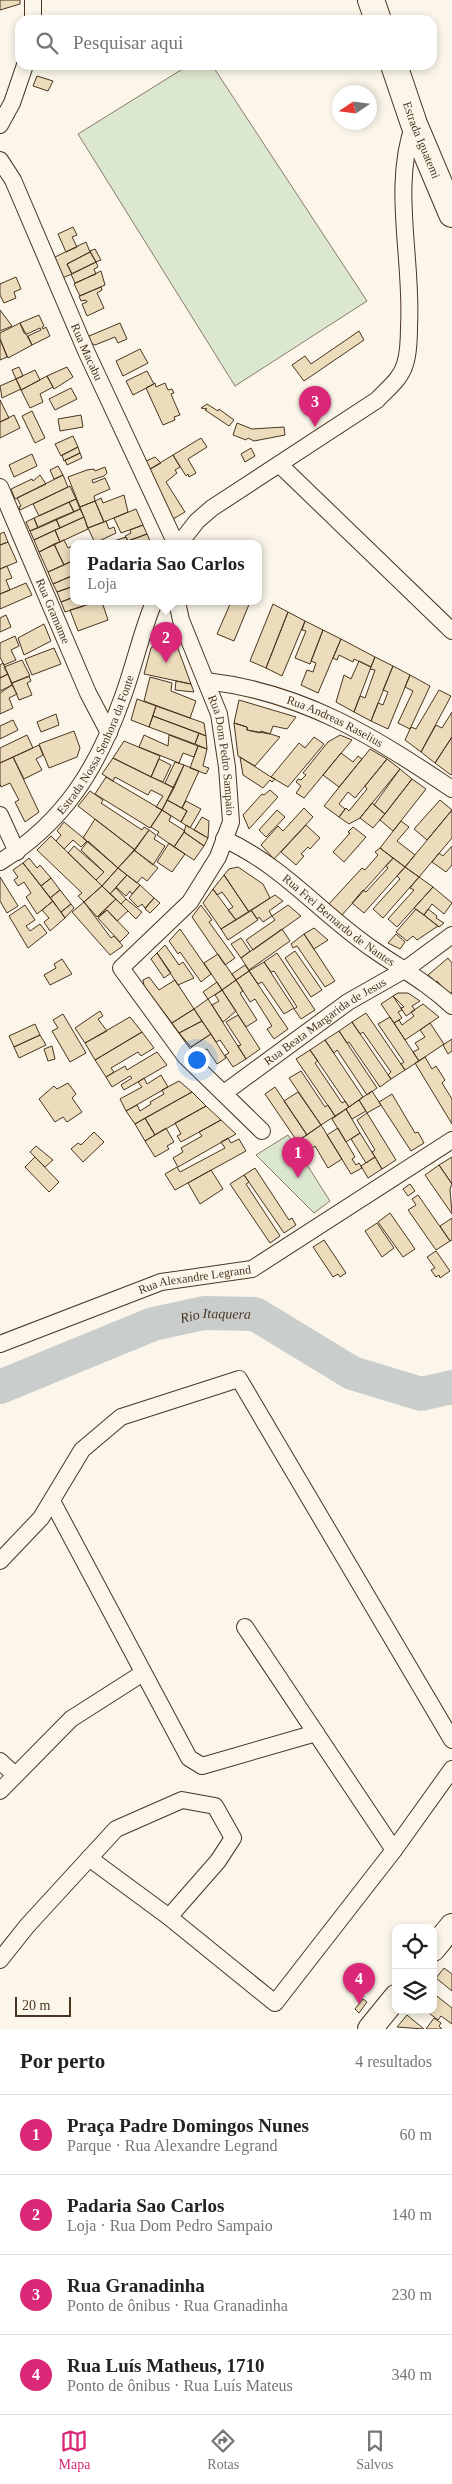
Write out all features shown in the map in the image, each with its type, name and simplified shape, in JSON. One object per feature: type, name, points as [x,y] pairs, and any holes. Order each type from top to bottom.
[{"type":"main road","points":[[371,0],[376,15]]},
{"type":"main road","name":"Estrada Iguatemi","points":[[396,70],[414,124],[452,214]]},
{"type":"main road","points":[[437,1944],[452,1926]]},
{"type":"main road","points":[[370,2029],[392,2002]]},
{"type":"street","points":[[33,0],[33,15]]},
{"type":"street","points":[[0,125],[12,103],[23,70]]},
{"type":"street","points":[[180,540],[196,521],[212,508],[377,400],[399,377],[405,364],[411,303],[404,167],[409,138],[414,124]]},
{"type":"street","name":"Rua Macabu","points":[[0,160],[13,180],[86,351],[175,540]]},
{"type":"street","points":[[280,465],[452,631]]},
{"type":"street","name":"Rua Gramame","points":[[0,488],[88,693],[108,733]]},
{"type":"street","name":"Estrada Nossa Senhora da Fonte","points":[[0,862],[17,852],[52,822],[75,795],[100,755],[122,699],[153,605]]},
{"type":"street","name":"Rua Dom Pedro Sampaio","points":[[178,605],[181,620],[219,714],[227,767],[231,822],[218,857],[190,902],[121,968],[185,1056],[224,1092]]},
{"type":"street","name":"Rua Andreas Raselius","points":[[206,681],[237,685],[286,698],[324,713],[384,743],[452,789]]},
{"type":"street","points":[[0,815],[17,852]]},
{"type":"street","name":"Rua Frei Bernardo de Nantes","points":[[224,839],[248,850],[273,867],[374,950],[433,988],[452,1006]]},
{"type":"street","name":"Rua Beata Margarida de Jesus","points":[[224,1092],[348,1002],[406,969],[452,935]]},
{"type":"street","points":[[224,1092],[262,1131]]},
{"type":"street","name":"Rua Alexandre Legrand","points":[[0,1344],[161,1282],[252,1269],[452,1140]]},
{"type":"street","points":[[0,1562],[41,1518],[82,1450],[121,1417],[239,1379],[452,1740]]},
{"type":"street","points":[[52,1501],[189,1758],[202,1766],[316,1733]]},
{"type":"street","points":[[245,1627],[394,1850]]},
{"type":"street","points":[[0,1791],[71,1719],[143,1672]]},
{"type":"street","points":[[0,1761],[15,1775]]},
{"type":"street","points":[[89,1858],[169,1917],[275,2002],[394,1850],[452,1770]]},
{"type":"street","points":[[0,1960],[27,1926],[116,1829],[182,1800],[215,1806],[233,1838],[218,1861],[169,1917]]},
{"type":"green space","points":[[181,70],[215,70],[367,301],[235,386],[78,134]]},
{"type":"green space","points":[[288,1135],[330,1201],[314,1213],[256,1155]]},
{"type":"building","points":[[0,0],[20,0],[20,4],[0,10]]},
{"type":"building","points":[[37,76],[53,81],[48,91],[33,86]]},
{"type":"building","points":[[73,227],[77,235],[72,237],[77,247],[66,252],[58,234]]},
{"type":"building","points":[[86,242],[90,252],[67,264],[72,274],[60,279],[51,259]]},
{"type":"building","points":[[95,249],[101,260],[96,262],[90,251]]},
{"type":"building","points":[[90,252],[96,262],[72,274],[67,264]]},
{"type":"building","points":[[96,262],[98,267],[94,269],[96,274],[75,283],[71,274]]},
{"type":"building","points":[[101,271],[105,285],[80,296],[74,284]]},
{"type":"building","points":[[16,277],[21,289],[14,292],[16,298],[4,303],[0,295],[0,284]]},
{"type":"building","points":[[101,287],[102,290],[97,293],[104,308],[87,316],[82,304],[87,302],[86,300],[81,301],[79,296]]},
{"type":"building","points":[[0,310],[12,326],[0,331]]},
{"type":"building","points":[[39,315],[44,326],[42,327],[43,329],[46,327],[50,336],[32,345],[28,336],[41,330],[40,328],[27,334],[24,333],[20,323]]},
{"type":"building","points":[[20,323],[32,345],[8,358],[0,339],[0,333]]},
{"type":"building","points":[[120,323],[127,339],[118,343],[115,337],[95,345],[91,343],[89,336]]},
{"type":"building","points":[[359,331],[364,340],[304,381],[292,365],[305,356],[311,364]]},
{"type":"building","points":[[0,339],[7,357],[0,360]]},
{"type":"building","points":[[140,349],[148,363],[123,376],[116,361]]},
{"type":"building","points":[[19,367],[23,376],[16,379],[12,370]]},
{"type":"building","points":[[67,367],[73,377],[54,389],[47,376]]},
{"type":"building","points":[[35,370],[40,380],[21,390],[16,379]]},
{"type":"building","points":[[147,371],[154,384],[133,395],[126,381]]},
{"type":"building","points":[[47,376],[53,387],[40,394],[43,402],[30,408],[21,390]]},
{"type":"building","points":[[16,379],[21,389],[2,398],[0,386]]},
{"type":"building","points":[[155,383],[156,387],[165,383],[168,390],[172,389],[174,393],[171,394],[180,415],[174,417],[175,420],[163,425],[146,388]]},
{"type":"building","points":[[71,388],[77,399],[55,410],[49,399]]},
{"type":"building","points":[[0,400],[9,418],[0,422]]},
{"type":"building","points":[[207,404],[218,411],[219,409],[234,420],[229,426],[205,410],[207,409],[201,408]]},
{"type":"building","points":[[32,411],[45,438],[35,443],[22,416]]},
{"type":"building","points":[[14,415],[20,428],[0,438],[0,422]]},
{"type":"building","points":[[81,415],[83,427],[60,431],[58,419]]},
{"type":"building","points":[[237,423],[252,429],[284,427],[285,435],[254,441],[248,438],[246,440],[233,435]]},
{"type":"building","points":[[73,436],[78,447],[61,456],[55,444]]},
{"type":"building","points":[[201,438],[207,447],[188,459],[196,473],[189,477],[188,474],[186,476],[173,455]]},
{"type":"building","points":[[78,447],[80,453],[64,461],[62,455]]},
{"type":"building","points":[[251,448],[255,456],[245,462],[241,454]]},
{"type":"building","points":[[80,453],[82,458],[67,465],[65,460]]},
{"type":"building","points":[[32,454],[37,466],[14,477],[9,465]]},
{"type":"building","points":[[173,455],[180,467],[175,470],[177,473],[166,482],[185,512],[173,519],[145,472]]},
{"type":"building","points":[[155,457],[161,463],[147,471],[142,463]]},
{"type":"building","points":[[58,466],[63,475],[54,479],[50,470]]},
{"type":"building","points":[[105,467],[107,473],[104,476],[92,480],[93,483],[105,478],[110,489],[94,496],[95,501],[80,507],[68,477],[87,470],[94,469],[95,471]]},
{"type":"building","points":[[40,475],[46,484],[15,499],[11,489],[32,479],[33,481]]},
{"type":"building","points":[[63,475],[68,487],[20,510],[19,507],[21,506],[17,498]]},
{"type":"building","points":[[70,486],[76,499],[39,516],[33,504]]},
{"type":"building","points":[[124,495],[128,512],[104,522],[95,501],[101,498],[103,503]]},
{"type":"building","points":[[76,499],[80,509],[74,512],[69,502]]},
{"type":"building","points":[[95,501],[104,522],[88,528],[80,507]]},
{"type":"building","points":[[69,502],[74,512],[38,528],[34,518]]},
{"type":"building","points":[[80,509],[84,517],[60,528],[56,519]]},
{"type":"building","points":[[136,509],[143,525],[121,533],[114,518]]},
{"type":"building","points":[[84,517],[88,529],[60,542],[55,530]]},
{"type":"building","points":[[34,518],[38,528],[30,531],[26,522]]},
{"type":"building","points":[[56,519],[60,528],[34,540],[30,531]]},
{"type":"building","points":[[106,521],[109,529],[114,527],[116,533],[101,540],[94,540],[88,528]]},
{"type":"building","points":[[143,525],[147,534],[127,540],[125,536],[131,533],[130,530]]},
{"type":"building","points":[[55,530],[60,542],[39,552],[34,540]]},
{"type":"building","points":[[4,532],[8,542],[0,545],[0,534]]},
{"type":"building","points":[[147,534],[150,540],[131,540]]},
{"type":"building","points":[[126,537],[128,540],[117,540]]},
{"type":"building","points":[[64,540],[68,548],[70,547],[70,562],[64,565],[54,544]]},
{"type":"building","points":[[8,542],[17,562],[0,569],[0,545]]},
{"type":"building","points":[[54,544],[64,565],[48,572],[39,552]]},
{"type":"building","points":[[70,562],[70,577],[53,584],[48,572]]},
{"type":"building","points":[[7,566],[12,578],[6,580],[10,590],[0,594],[0,569]]},
{"type":"building","points":[[70,577],[70,587],[57,592],[53,584]]},
{"type":"building","points":[[26,583],[32,595],[0,609],[0,594]]},
{"type":"building","points":[[70,587],[70,599],[61,602],[57,592]]},
{"type":"building","points":[[70,599],[70,605],[84,606],[65,612],[61,602]]},
{"type":"building","points":[[273,604],[288,612],[266,668],[250,661]]},
{"type":"building","points":[[86,605],[103,605],[108,620],[78,631],[70,610]]},
{"type":"building","points":[[230,605],[249,605],[234,641],[217,634]]},
{"type":"building","points":[[288,612],[305,621],[282,676],[266,668]]},
{"type":"building","points":[[6,615],[11,627],[0,632],[0,618]]},
{"type":"building","points":[[305,621],[323,630],[310,664],[295,658],[306,631],[302,630]]},
{"type":"building","points":[[44,624],[51,641],[24,655],[18,638]]},
{"type":"building","points":[[323,630],[341,639],[318,693],[301,685],[307,670],[313,672],[316,663],[311,661]]},
{"type":"building","points":[[15,636],[19,646],[11,650],[16,660],[4,665],[0,657],[0,643]]},
{"type":"building","points":[[341,639],[375,657],[371,667],[354,659],[353,662],[339,655],[337,660],[333,658]]},
{"type":"building","points":[[161,640],[173,642],[177,646],[191,684],[144,674],[151,648]]},
{"type":"building","points":[[54,648],[61,664],[32,675],[25,659]]},
{"type":"building","points":[[375,657],[393,666],[371,721],[354,712],[360,696],[365,698],[375,670],[370,669]]},
{"type":"building","points":[[22,660],[30,676],[12,683],[4,667]]},
{"type":"building","points":[[359,661],[371,667],[354,712],[336,702],[344,675],[351,679]]},
{"type":"building","points":[[3,663],[8,674],[0,678],[0,665]]},
{"type":"building","points":[[393,666],[410,675],[388,729],[371,721],[378,703],[383,705],[388,692],[383,690]]},
{"type":"building","points":[[8,674],[12,685],[0,691],[0,678]]},
{"type":"building","points":[[410,675],[430,686],[410,729],[398,723],[413,691],[405,687]]},
{"type":"building","points":[[29,676],[31,681],[27,683],[32,695],[19,700],[12,683]]},
{"type":"building","points":[[150,677],[172,683],[171,691],[196,701],[190,718],[144,701]]},
{"type":"building","points":[[176,681],[191,684],[194,692],[175,690]]},
{"type":"building","points":[[12,685],[17,694],[9,698],[13,708],[0,714],[0,693]]},
{"type":"building","points":[[439,690],[451,696],[421,752],[405,740],[411,727],[416,729]]},
{"type":"building","points":[[137,699],[156,706],[149,727],[131,720]]},
{"type":"building","points":[[239,700],[296,717],[287,729],[273,726],[270,734],[247,730],[247,727],[234,723]]},
{"type":"building","points":[[156,706],[204,723],[206,736],[153,716]]},
{"type":"building","points":[[452,712],[452,737],[435,763],[421,752],[436,725],[442,728]]},
{"type":"building","points":[[56,714],[59,725],[41,732],[37,722]]},
{"type":"building","points":[[153,716],[199,733],[195,744],[149,727]]},
{"type":"building","points":[[13,720],[18,730],[0,739],[0,726]]},
{"type":"building","points":[[234,723],[247,727],[247,730],[260,733],[261,731],[280,737],[255,766],[238,756]]},
{"type":"building","points":[[74,731],[80,748],[77,757],[49,768],[39,744]]},
{"type":"building","points":[[199,733],[206,736],[207,749],[195,744]]},
{"type":"building","points":[[27,735],[33,748],[0,763],[0,748]]},
{"type":"building","points":[[144,735],[168,746],[169,735],[198,746],[194,757],[183,753],[179,763],[139,747]]},
{"type":"building","points":[[340,735],[352,740],[304,798],[296,793],[301,786],[296,782],[298,779],[301,780],[306,775],[303,773],[328,742]]},
{"type":"building","points":[[314,737],[324,744],[288,787],[271,777],[299,743],[305,748]]},
{"type":"building","points":[[452,737],[452,774],[451,775],[435,763]]},
{"type":"building","points":[[124,741],[160,756],[151,777],[113,758]]},
{"type":"building","points":[[39,745],[43,755],[36,759],[42,770],[24,779],[13,757]]},
{"type":"building","points":[[198,746],[207,749],[203,766],[209,768],[206,774],[190,768]]},
{"type":"building","points":[[370,749],[387,759],[355,798],[348,792],[339,804],[345,809],[339,817],[324,806]]},
{"type":"building","points":[[341,753],[353,762],[358,756],[362,759],[339,787],[323,775]]},
{"type":"building","points":[[13,757],[39,812],[25,822],[15,802],[19,800],[10,783],[1,787],[0,784],[0,763]]},
{"type":"building","points":[[240,757],[275,779],[272,782],[270,780],[263,788],[243,775]]},
{"type":"building","points":[[113,758],[174,788],[162,810],[156,807],[163,796],[151,790],[148,795],[115,777],[113,781],[102,774]]},
{"type":"building","points":[[159,759],[171,765],[163,782],[151,777]]},
{"type":"building","points":[[387,759],[400,769],[360,818],[349,824],[339,817],[346,808],[349,811],[367,789],[365,786]]},
{"type":"building","points":[[175,762],[184,765],[174,788],[165,783]]},
{"type":"building","points":[[184,765],[199,771],[182,808],[167,800]]},
{"type":"building","points":[[400,769],[412,779],[385,814],[374,805]]},
{"type":"building","points":[[106,777],[162,810],[150,828],[95,794]]},
{"type":"building","points":[[412,779],[426,789],[393,831],[380,820]]},
{"type":"building","points":[[270,790],[278,797],[249,829],[243,815],[262,794],[264,795]]},
{"type":"building","points":[[90,791],[103,800],[101,803],[142,830],[144,827],[149,830],[135,850],[78,806]]},
{"type":"building","points":[[167,800],[187,811],[181,822],[162,810]]},
{"type":"building","points":[[440,800],[452,810],[427,840],[414,829]]},
{"type":"building","points":[[186,801],[201,809],[190,828],[181,822],[187,811],[182,808]]},
{"type":"building","points":[[372,803],[385,814],[373,828],[360,818]]},
{"type":"building","points":[[304,808],[313,817],[274,859],[261,845],[278,826],[283,831]]},
{"type":"building","points":[[162,810],[171,816],[169,821],[185,831],[174,847],[157,835],[159,832],[151,827]]},
{"type":"building","points":[[277,810],[285,817],[266,837],[259,830]]},
{"type":"building","points":[[452,810],[452,838],[419,877],[405,867]]},
{"type":"building","points":[[202,817],[209,821],[208,838],[194,830]]},
{"type":"building","points":[[95,819],[135,850],[118,868],[83,838]]},
{"type":"building","points":[[401,821],[409,827],[397,841],[415,855],[405,867],[380,848]]},
{"type":"building","points":[[64,822],[87,841],[81,847],[73,840],[64,849],[56,841],[61,835],[57,831]]},
{"type":"building","points":[[186,825],[208,838],[204,846],[184,832]]},
{"type":"building","points":[[306,825],[320,838],[310,849],[308,847],[301,854],[304,856],[296,865],[281,852]]},
{"type":"building","points":[[353,827],[366,837],[344,862],[333,852]]},
{"type":"building","points":[[149,830],[156,835],[154,839],[165,846],[153,865],[134,850]]},
{"type":"building","points":[[184,832],[204,846],[194,860],[174,847]]},
{"type":"building","points":[[51,836],[102,886],[84,902],[78,896],[82,893],[37,850]]},
{"type":"building","points":[[88,841],[118,868],[102,886],[96,880],[104,872],[81,850]]},
{"type":"building","points":[[169,843],[185,854],[172,872],[157,862]]},
{"type":"building","points":[[74,846],[104,872],[96,880],[68,853]]},
{"type":"building","points":[[452,846],[452,865],[446,872],[432,862],[439,853],[443,856]]},
{"type":"building","points":[[380,848],[393,858],[341,916],[328,905],[362,868],[365,870],[378,855],[375,852]]},
{"type":"building","points":[[134,850],[158,868],[147,881],[142,877],[137,883],[118,868]]},
{"type":"building","points":[[29,858],[37,868],[40,865],[51,878],[41,886],[23,863]]},
{"type":"building","points":[[393,858],[405,867],[364,913],[352,903],[363,890],[366,892],[388,868],[386,866]]},
{"type":"building","points":[[23,863],[53,901],[37,914],[26,897],[31,893],[24,882],[18,886],[14,880],[18,877],[13,870]]},
{"type":"building","points":[[238,867],[263,884],[270,898],[249,912],[224,875],[229,869]]},
{"type":"building","points":[[405,867],[419,877],[383,918],[373,909],[400,879],[397,876]]},
{"type":"building","points":[[118,868],[127,875],[110,894],[102,886]]},
{"type":"building","points":[[127,875],[140,885],[132,894],[130,891],[126,896],[116,887]]},
{"type":"building","points":[[224,875],[249,912],[236,920],[228,910],[233,907],[222,892],[217,895],[213,889]]},
{"type":"building","points":[[0,877],[18,906],[7,913],[0,901]]},
{"type":"building","points":[[419,877],[433,887],[397,927],[388,919],[414,890],[410,888]]},
{"type":"building","points":[[51,878],[60,890],[50,898],[41,886]]},
{"type":"building","points":[[140,885],[154,898],[145,908],[142,904],[138,907],[129,898]]},
{"type":"building","points":[[102,886],[116,899],[97,917],[84,902]]},
{"type":"building","points":[[433,887],[452,903],[444,914],[432,904],[424,915],[414,908]]},
{"type":"building","points":[[116,888],[126,899],[121,904],[110,894]]},
{"type":"building","points":[[213,889],[236,920],[221,929],[203,903]]},
{"type":"building","points":[[60,890],[71,904],[61,912],[50,898]]},
{"type":"building","points":[[275,895],[283,901],[269,911],[272,916],[263,922],[259,917],[257,919],[251,910]]},
{"type":"building","points":[[154,898],[160,903],[150,913],[145,909]]},
{"type":"building","points":[[116,899],[128,911],[117,921],[107,910],[97,917]]},
{"type":"building","points":[[126,899],[142,912],[136,919],[121,904]]},
{"type":"building","points":[[53,901],[65,918],[50,931],[44,922],[49,918],[42,910]]},
{"type":"building","points":[[84,902],[111,938],[114,936],[123,946],[110,955],[72,912]]},
{"type":"building","points":[[71,904],[74,908],[65,918],[61,912]]},
{"type":"building","points":[[25,905],[35,920],[26,926],[30,931],[40,924],[47,933],[28,948],[9,916]]},
{"type":"building","points":[[201,905],[212,920],[209,922],[235,958],[225,965],[192,917]]},
{"type":"building","points":[[288,905],[301,916],[253,950],[246,940],[275,920],[272,916]]},
{"type":"building","points":[[416,909],[438,926],[417,940],[413,936],[407,941],[396,932]]},
{"type":"building","points":[[428,909],[437,916],[436,918],[444,923],[439,927],[424,915]]},
{"type":"building","points":[[107,910],[129,933],[120,942],[98,918]]},
{"type":"building","points":[[251,910],[258,920],[228,940],[221,929]]},
{"type":"building","points":[[314,928],[328,940],[314,949],[304,934]]},
{"type":"building","points":[[180,929],[211,974],[201,982],[180,952],[178,954],[169,941]]},
{"type":"building","points":[[282,929],[290,941],[249,970],[241,958]]},
{"type":"building","points":[[304,934],[335,981],[325,987],[297,946],[293,948],[291,944]]},
{"type":"building","points":[[396,934],[405,942],[400,949],[388,943]]},
{"type":"building","points":[[241,938],[250,951],[241,958],[231,944]]},
{"type":"building","points":[[165,945],[179,965],[183,962],[194,978],[178,985],[157,953]]},
{"type":"building","points":[[295,951],[322,990],[311,997],[285,958]]},
{"type":"building","points":[[157,953],[171,973],[164,978],[151,959]]},
{"type":"building","points":[[277,953],[315,1010],[301,1019],[294,1009],[297,1007],[274,971],[271,972],[264,962]]},
{"type":"building","points":[[218,954],[236,980],[222,990],[204,963]]},
{"type":"building","points":[[448,958],[452,963],[452,992],[449,995],[437,981],[428,975]]},
{"type":"building","points":[[62,959],[72,974],[50,985],[44,975],[56,968],[54,964]]},
{"type":"building","points":[[264,962],[294,1008],[284,1014],[262,982],[258,984],[249,971]]},
{"type":"building","points":[[245,965],[249,971],[236,980],[232,974]]},
{"type":"building","points":[[249,971],[288,1029],[274,1039],[267,1029],[272,1026],[255,999],[250,1002],[236,980]]},
{"type":"building","points":[[149,977],[159,990],[175,980],[194,1009],[172,1023],[144,986],[143,980]]},
{"type":"building","points":[[236,980],[243,991],[240,993],[257,1020],[246,1027],[222,990]]},
{"type":"building","points":[[217,982],[222,990],[208,999],[203,992]]},
{"type":"building","points":[[222,990],[236,1011],[223,1022],[212,1005],[219,1001],[215,995]]},
{"type":"building","points":[[398,993],[408,993],[420,1001],[412,1006],[415,1010],[406,1016],[401,1008],[404,1007],[393,996]]},
{"type":"building","points":[[393,996],[402,1010],[398,1012],[402,1018],[394,1023],[381,1004]]},
{"type":"building","points":[[208,999],[246,1059],[233,1067],[225,1055],[229,1053],[220,1040],[216,1042],[194,1009]]},
{"type":"building","points":[[423,1004],[439,1017],[405,1040],[394,1023],[399,1020],[402,1025],[414,1016],[411,1012]]},
{"type":"building","points":[[194,1009],[202,1021],[179,1033],[172,1023]]},
{"type":"building","points":[[100,1011],[103,1016],[98,1019],[107,1031],[85,1043],[75,1028]]},
{"type":"building","points":[[366,1013],[405,1070],[391,1079],[388,1075],[391,1072],[363,1032],[360,1034],[352,1022]]},
{"type":"building","points":[[63,1014],[86,1053],[70,1062],[52,1031],[58,1028],[53,1020]]},
{"type":"building","points":[[238,1015],[260,1049],[246,1059],[238,1046],[241,1045],[226,1022]]},
{"type":"building","points":[[130,1017],[142,1032],[95,1060],[85,1043]]},
{"type":"building","points":[[390,1017],[419,1061],[405,1070],[401,1064],[404,1062],[378,1024]]},
{"type":"building","points":[[202,1021],[211,1034],[191,1047],[179,1033]]},
{"type":"building","points":[[352,1022],[391,1079],[380,1087],[349,1042],[347,1043],[339,1031]]},
{"type":"building","points":[[430,1023],[444,1044],[419,1061],[413,1052],[419,1049],[415,1043],[425,1037],[420,1030]]},
{"type":"building","points":[[35,1024],[40,1035],[14,1047],[9,1036]]},
{"type":"building","points":[[339,1031],[377,1088],[367,1095],[337,1050],[334,1053],[325,1040]]},
{"type":"building","points":[[142,1032],[154,1048],[141,1056],[138,1052],[111,1068],[114,1072],[106,1077],[95,1060]]},
{"type":"building","points":[[211,1034],[226,1058],[217,1064],[207,1049],[197,1055],[191,1047]]},
{"type":"building","points":[[40,1035],[46,1045],[19,1058],[14,1047]]},
{"type":"building","points":[[452,1039],[452,1051],[448,1054],[443,1045]]},
{"type":"building","points":[[325,1040],[363,1097],[349,1107],[310,1050]]},
{"type":"building","points":[[52,1046],[55,1059],[48,1061],[44,1049]]},
{"type":"building","points":[[310,1050],[318,1061],[315,1063],[342,1103],[345,1101],[349,1107],[335,1116],[296,1059]]},
{"type":"building","points":[[157,1052],[167,1065],[124,1090],[121,1085],[132,1078],[130,1076],[112,1087],[106,1077],[125,1066],[127,1070]]},
{"type":"building","points":[[425,1057],[432,1069],[436,1066],[445,1080],[442,1083],[452,1099],[452,1124],[415,1063]]},
{"type":"building","points":[[301,1071],[325,1107],[328,1105],[335,1116],[321,1125],[289,1078]]},
{"type":"building","points":[[161,1075],[168,1087],[126,1111],[120,1099],[142,1087],[138,1082],[144,1078],[147,1084]]},
{"type":"building","points":[[179,1081],[192,1092],[135,1124],[126,1111],[137,1105],[140,1111],[151,1104],[150,1102],[164,1094],[162,1090]]},
{"type":"building","points":[[68,1083],[76,1094],[72,1098],[82,1112],[67,1122],[63,1117],[55,1122],[39,1099],[54,1086],[57,1089]]},
{"type":"building","points":[[275,1087],[307,1135],[297,1141],[265,1094]]},
{"type":"building","points":[[372,1091],[381,1105],[367,1113],[359,1100]]},
{"type":"building","points":[[192,1092],[206,1106],[155,1135],[145,1118]]},
{"type":"building","points":[[298,1092],[321,1125],[307,1135],[284,1101]]},
{"type":"building","points":[[392,1094],[415,1133],[418,1132],[424,1143],[411,1151],[379,1102]]},
{"type":"building","points":[[359,1100],[366,1111],[352,1119],[346,1109]]},
{"type":"building","points":[[206,1106],[221,1120],[181,1142],[177,1136],[181,1134],[175,1123]]},
{"type":"building","points":[[346,1109],[360,1133],[346,1142],[332,1119]]},
{"type":"building","points":[[367,1113],[396,1160],[382,1169],[372,1152],[375,1150],[357,1120]]},
{"type":"building","points":[[145,1118],[155,1135],[145,1141],[135,1124]]},
{"type":"building","points":[[221,1120],[236,1134],[178,1167],[173,1158],[183,1152],[181,1148],[202,1136],[199,1132]]},
{"type":"building","points":[[321,1125],[342,1159],[328,1168],[315,1146],[310,1150],[302,1138]]},
{"type":"building","points":[[166,1128],[174,1142],[167,1146],[169,1149],[155,1157],[145,1141]]},
{"type":"building","points":[[338,1128],[355,1157],[352,1159],[356,1165],[359,1163],[362,1168],[351,1174],[327,1135]]},
{"type":"building","points":[[94,1132],[104,1142],[83,1162],[71,1149],[78,1143],[81,1145]]},
{"type":"building","points":[[360,1133],[375,1157],[366,1163],[351,1139]]},
{"type":"building","points":[[228,1138],[231,1143],[239,1139],[246,1151],[175,1190],[165,1174],[177,1167],[180,1172],[225,1148],[221,1142]]},
{"type":"building","points":[[36,1146],[53,1160],[45,1167],[30,1152]]},
{"type":"building","points":[[35,1157],[59,1182],[49,1192],[25,1167]]},
{"type":"building","points":[[375,1157],[382,1169],[368,1178],[361,1166]]},
{"type":"building","points":[[452,1157],[452,1184],[439,1165]]},
{"type":"building","points":[[439,1165],[452,1184],[450,1189],[452,1214],[425,1175]]},
{"type":"building","points":[[255,1168],[289,1220],[292,1218],[296,1225],[284,1233],[244,1175]]},
{"type":"building","points":[[211,1170],[223,1189],[200,1204],[188,1183]]},
{"type":"building","points":[[244,1175],[249,1182],[246,1184],[280,1236],[270,1243],[230,1184]]},
{"type":"building","points":[[410,1184],[415,1191],[408,1196],[403,1189]]},
{"type":"building","points":[[418,1195],[450,1241],[436,1250],[408,1210],[416,1205],[412,1199]]},
{"type":"building","points":[[390,1213],[415,1249],[403,1257],[378,1222]]},
{"type":"building","points":[[452,1218],[452,1240],[450,1241],[440,1226]]},
{"type":"building","points":[[377,1223],[394,1248],[382,1257],[365,1231]]},
{"type":"building","points":[[324,1240],[346,1273],[340,1277],[338,1274],[333,1277],[313,1247]]},
{"type":"building","points":[[436,1251],[450,1271],[440,1278],[439,1275],[436,1277],[431,1270],[435,1268],[427,1257]]},
{"type":"building","points":[[444,1968],[452,1974],[452,1991],[437,1979]]},
{"type":"building","points":[[437,1996],[452,2008],[452,2024],[441,2016],[438,2020],[430,2014],[437,2014]]},
{"type":"building","points":[[363,1999],[367,2002],[359,2013],[355,2009]]},
{"type":"building","points":[[407,2015],[424,2029],[397,2027]]},
{"type":"building","points":[[434,2018],[441,2023],[439,2026],[442,2029],[426,2029]]},
{"type":"waterway","name":"Rio Itaquera","points":[[0,1387],[153,1324],[204,1313],[255,1314],[352,1373],[421,1394],[452,1387]]},
{"type":"place","name":"Rua Granadinha","points":[[315,427]]},
{"type":"place","name":"Padaria Sao Carlos","points":[[166,663]]},
{"type":"place","name":"Praça Padre Domingos Nunes","points":[[298,1178]]},
{"type":"place","name":"Rua Luís Matheus, 1710","points":[[359,2004]]}]
